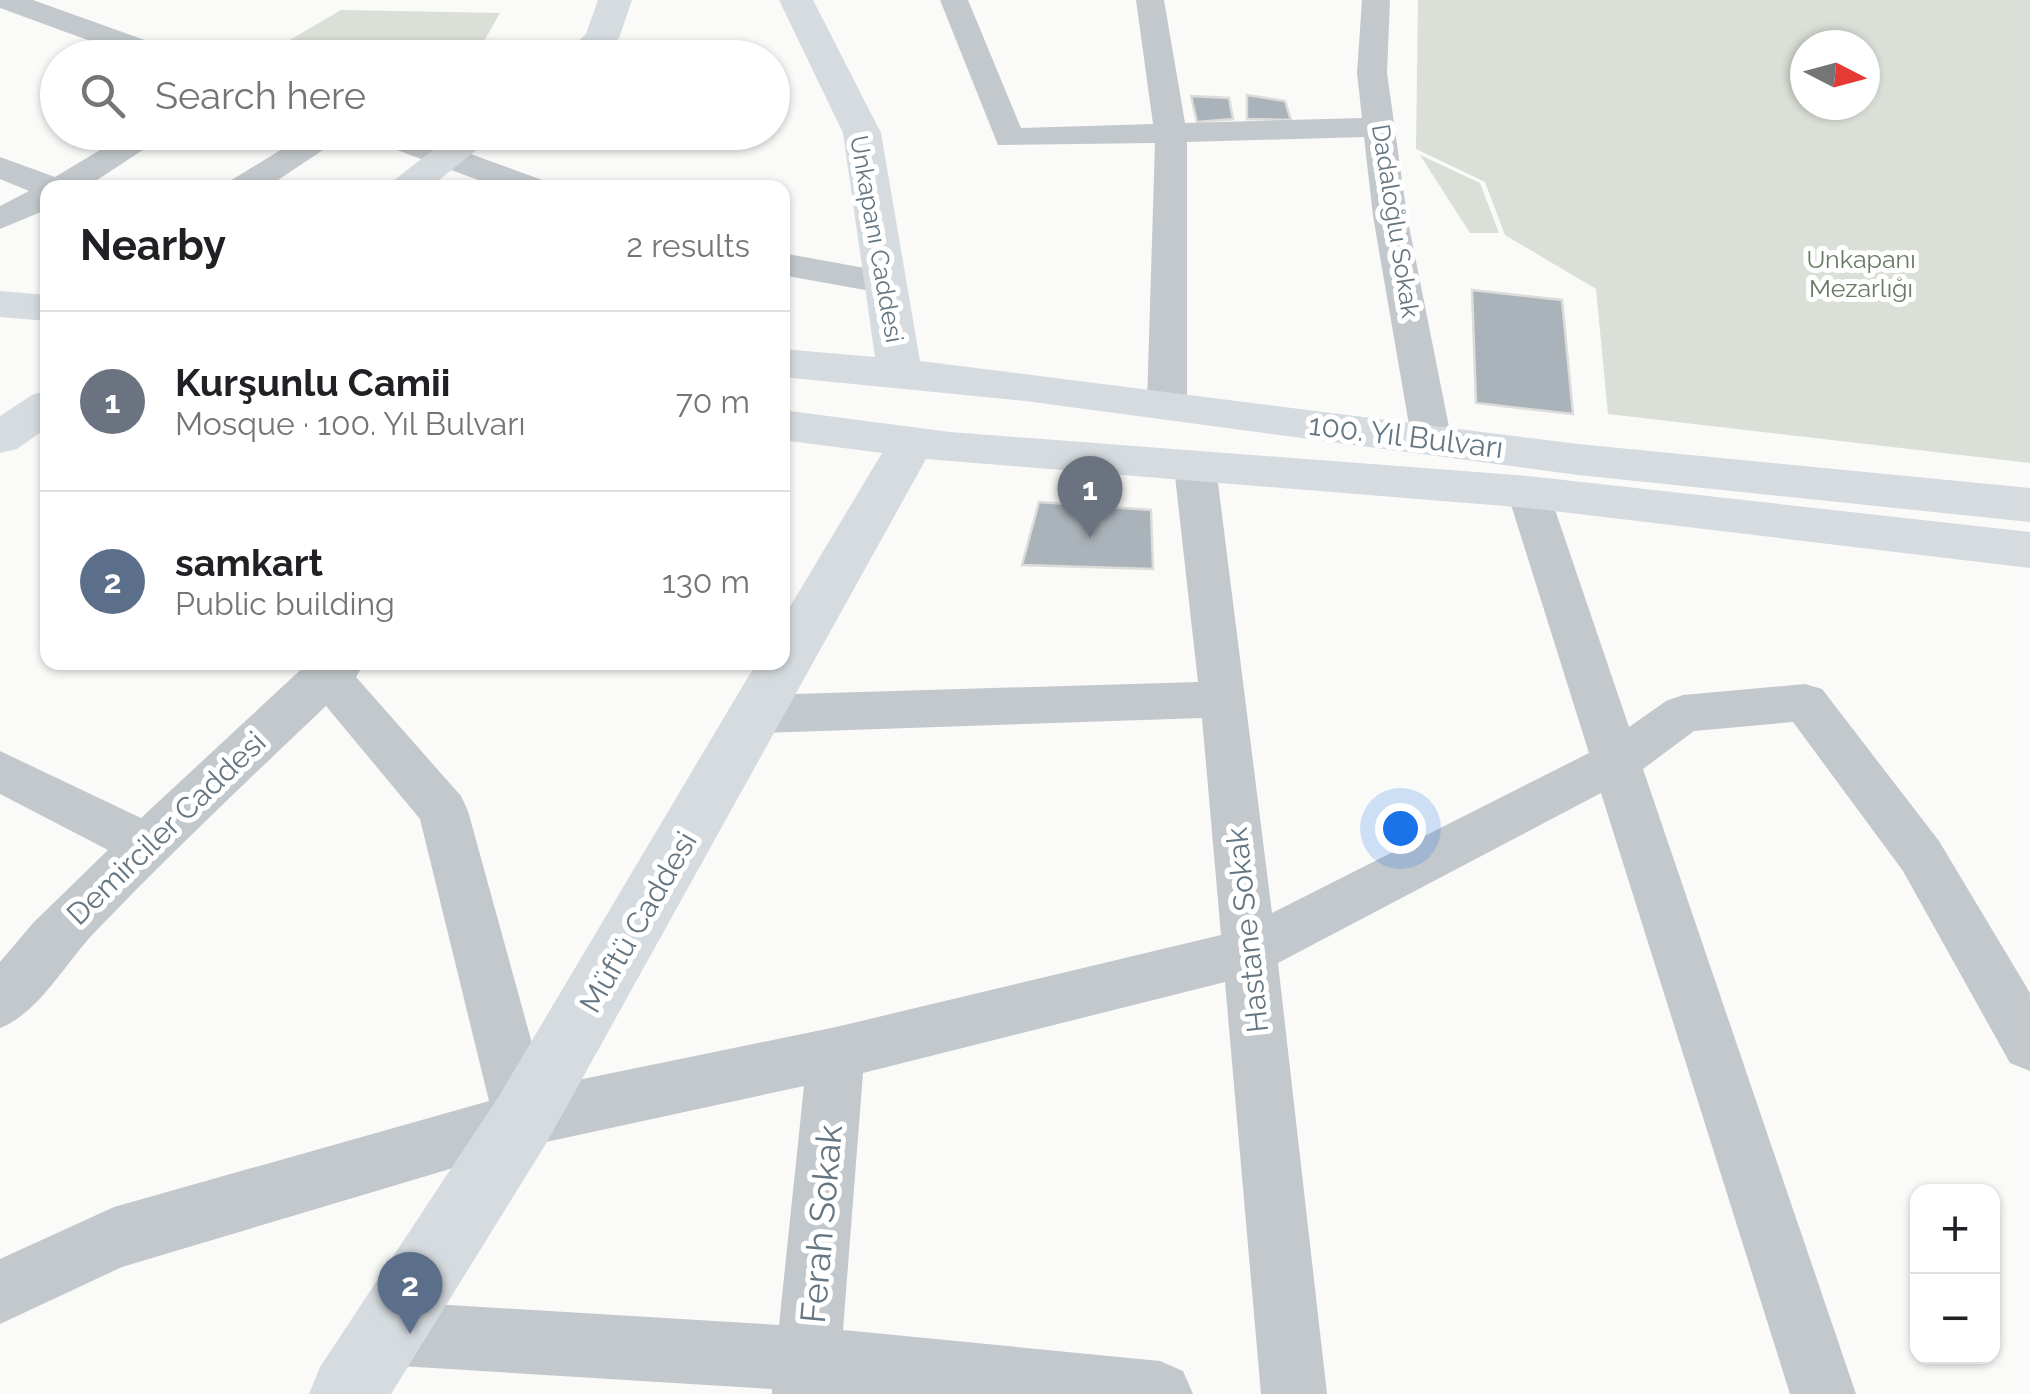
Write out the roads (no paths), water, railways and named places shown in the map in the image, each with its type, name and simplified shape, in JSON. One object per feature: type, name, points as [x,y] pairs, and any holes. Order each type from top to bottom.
[{"type":"main road","points":[[600,40],[615,0]]},
{"type":"main road","name":"Unkapanı Caddesi","points":[[796,0],[862,133],[887,283],[882,370]]},
{"type":"main road","points":[[415,180],[458,150]]},
{"type":"main road","points":[[0,304],[40,307]]},
{"type":"main road","points":[[0,336],[40,339]]},
{"type":"main road","name":"100. Yıl Bulvarı","points":[[790,364],[972,380],[1432,442],[2030,505]]},
{"type":"main road","points":[[840,434],[882,370]]},
{"type":"main road","name":"Müftü Caddesi","points":[[790,666],[972,380]]},
{"type":"main road","points":[[0,438],[40,410]]},
{"type":"main road","name":"100. Yıl Bulvarı","points":[[790,426],[932,444],[1528,492],[2030,550]]},
{"type":"main road","name":"Müftü Caddesi","points":[[347,1394],[524,1119],[787,670]]},
{"type":"street","points":[[954,0],[1010,138],[1381,127]]},
{"type":"street","points":[[1150,0],[1171,134],[1167,404]]},
{"type":"street","name":"Dadaloğlu Sokak","points":[[1376,0],[1372,73],[1390,216],[1432,442]]},
{"type":"street","points":[[17,6],[115,40]]},
{"type":"street","points":[[73,180],[124,150]]},
{"type":"street","points":[[255,180],[304,150]]},
{"type":"street","points":[[426,150],[510,180]]},
{"type":"street","points":[[0,167],[40,183]]},
{"type":"street","points":[[0,219],[40,198]]},
{"type":"street","points":[[790,265],[887,283]]},
{"type":"street","name":"Hastane Sokak","points":[[1194,467],[1224,699],[1294,1394]]},
{"type":"street","points":[[1528,492],[1823,1394]]},
{"type":"street","name":"Demirciler Caddesi","points":[[0,1003],[52,940],[146,845],[332,670]]},
{"type":"street","points":[[336,670],[443,811],[524,1119]]},
{"type":"street","points":[[759,714],[1224,699]]},
{"type":"street","points":[[0,1292],[114,1238],[524,1119],[836,1053],[1248,952],[1618,761],[1683,714],[1804,702],[1922,856],[2030,1045]]},
{"type":"street","points":[[0,770],[146,845]]},
{"type":"street","name":"Ferah Sokak","points":[[806,1376],[836,1053]]},
{"type":"street","points":[[384,1333],[806,1376],[1160,1394]]},
{"type":"place","name":"Kurşunlu Camii","points":[[1090,538]]},
{"type":"place","name":"samkart","points":[[410,1334]]},
{"type":"park label","name":"Unkapanı Mezarlığı","points":[[1861,274]]}]
